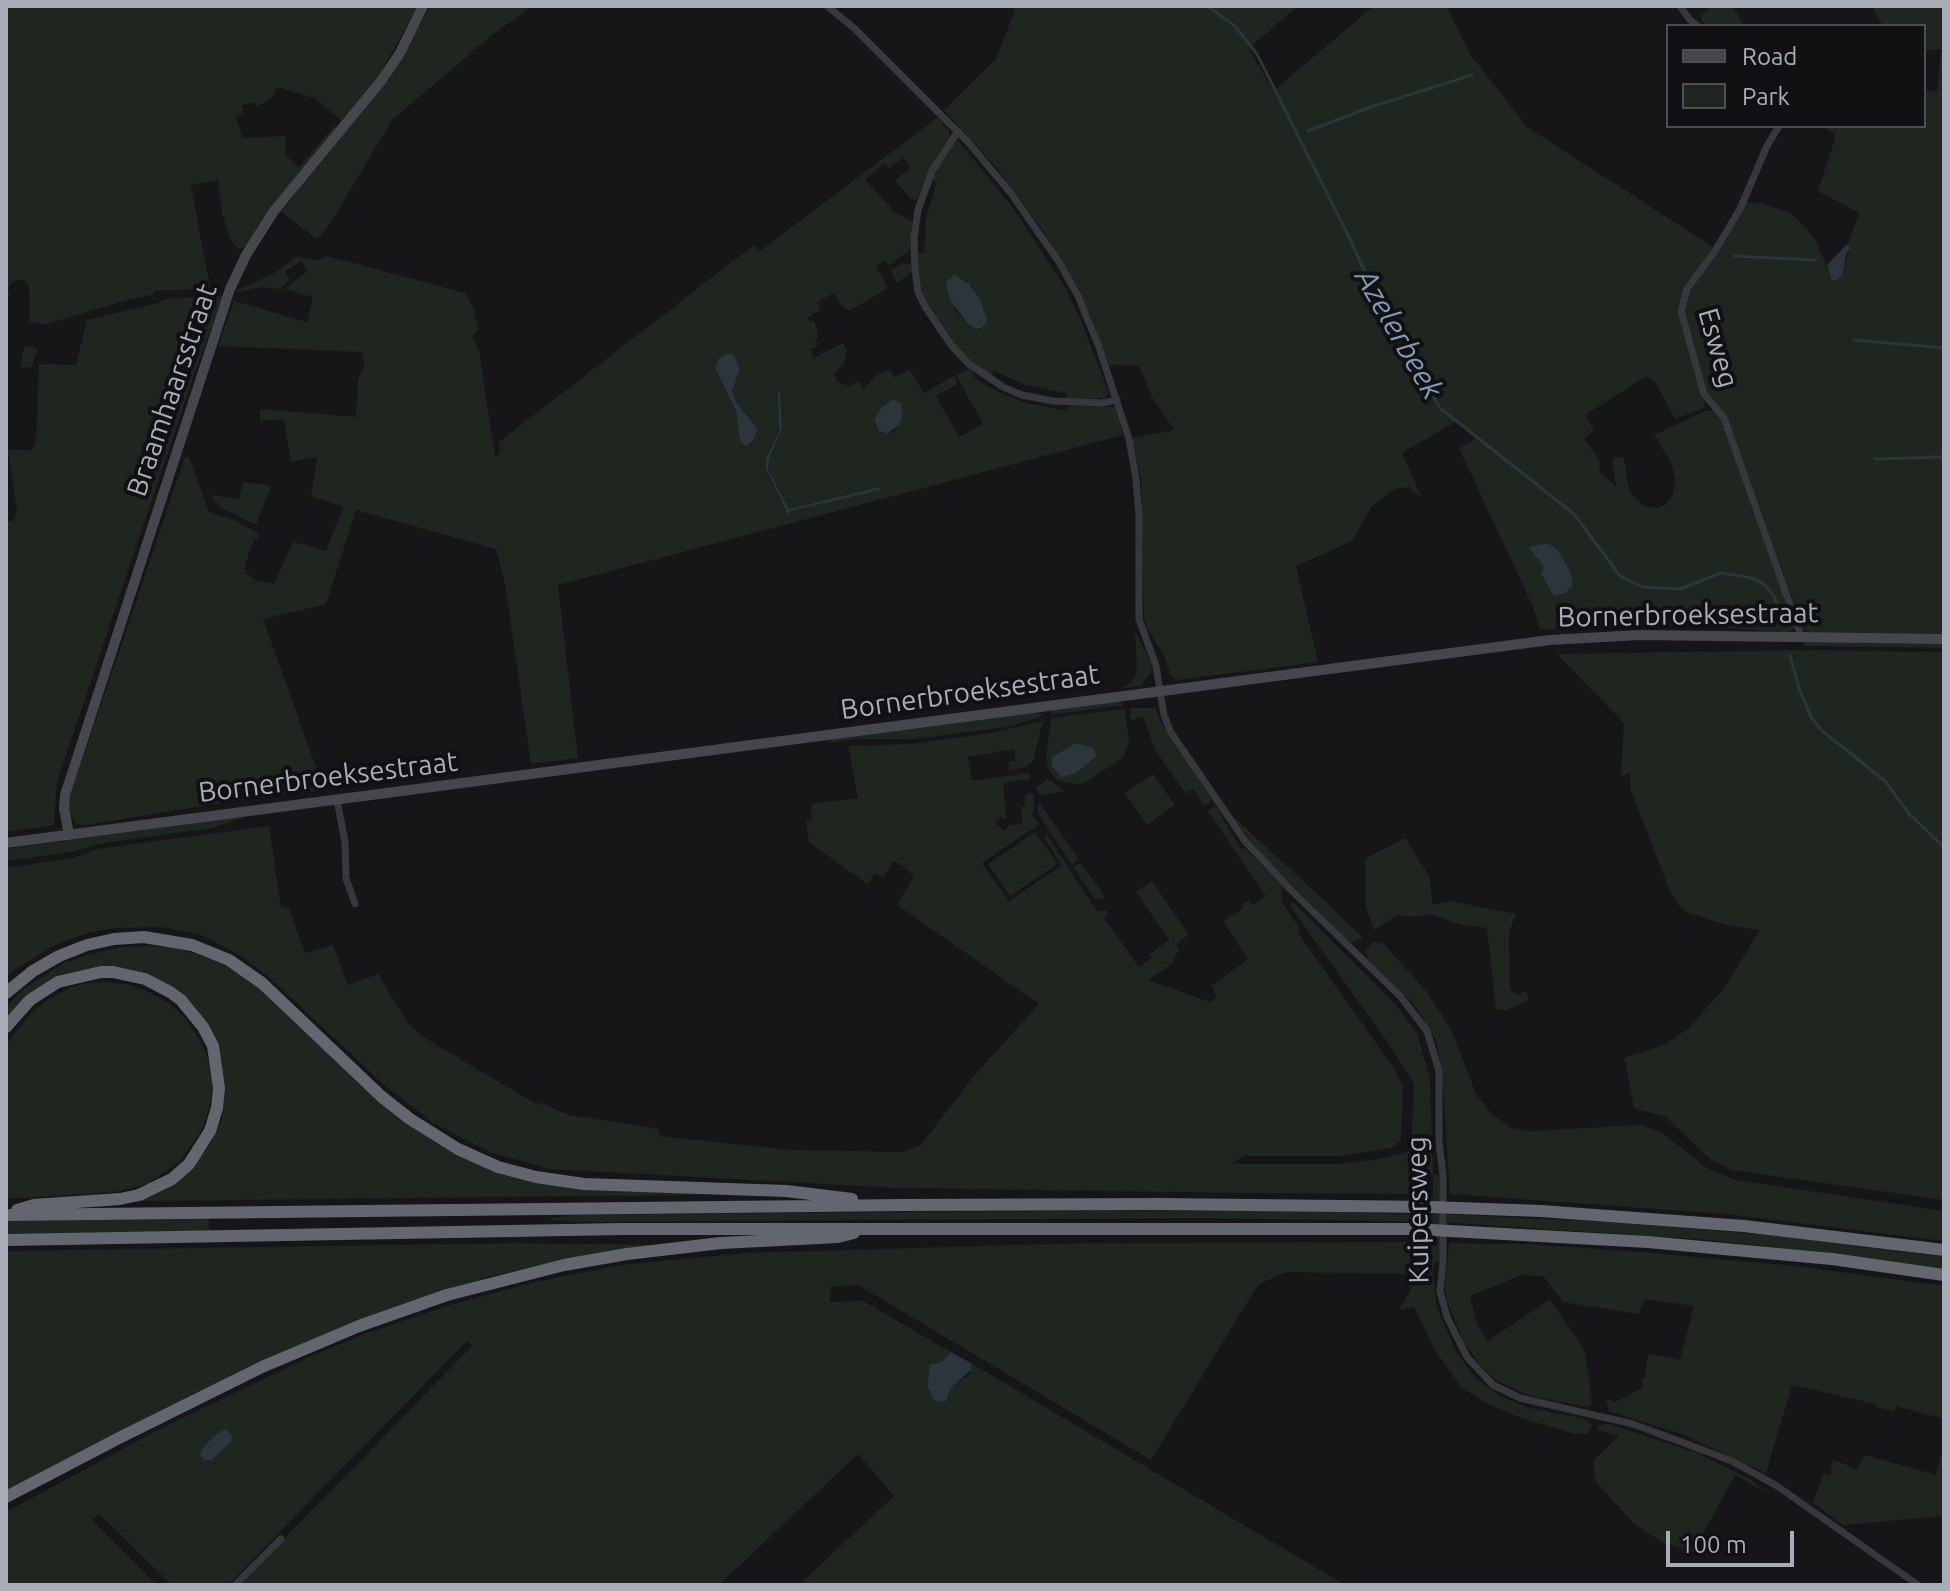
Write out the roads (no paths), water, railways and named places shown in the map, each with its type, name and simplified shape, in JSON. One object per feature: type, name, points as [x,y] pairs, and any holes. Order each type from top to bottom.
[{"type":"highway","points":[[6,993],[33,971],[87,945],[144,937],[192,945],[229,960],[262,983],[382,1097],[410,1119],[458,1149],[498,1167],[562,1182],[786,1191],[903,1205]]},
{"type":"highway","points":[[6,1027],[30,1000],[58,982],[101,972],[145,979],[181,1000],[203,1027],[213,1046],[219,1088],[210,1131],[194,1157],[172,1179],[139,1195],[34,1205],[6,1214]]},
{"type":"highway","points":[[6,1214],[1160,1204],[1541,1211],[1744,1226],[1944,1250]]},
{"type":"highway","points":[[6,1240],[622,1229],[1315,1228],[1463,1231],[1747,1251],[1944,1275]]},
{"type":"highway","points":[[6,1497],[262,1367],[359,1326],[447,1295],[564,1265],[627,1254],[721,1243],[838,1237],[869,1229]]},
{"type":"main road","name":"Braamhaarsstraat","points":[[69,835],[65,795],[230,289],[246,255],[274,211],[381,81],[400,53],[423,6]]},
{"type":"main road","name":"Bornerbroeksestraat","points":[[6,843],[1575,638],[1639,635],[1944,639]]},
{"type":"street","name":"Kuipersweg","points":[[827,6],[854,28],[958,131],[1010,192],[1059,262],[1088,320],[1117,400],[1136,479],[1139,619],[1156,666],[1164,715],[1170,731],[1245,841],[1401,997],[1427,1031],[1439,1071],[1439,1143],[1443,1175],[1440,1291],[1447,1317],[1467,1357],[1493,1385],[1520,1398],[1633,1424],[1732,1461],[1777,1486],[1918,1585]]},
{"type":"street","points":[[1680,6],[1695,24]]},
{"type":"street","name":"Esweg","points":[[1778,128],[1740,209],[1687,289],[1681,311],[1704,394],[1724,418],[1802,638]]},
{"type":"street","points":[[958,131],[932,171],[918,210],[914,238],[915,270],[918,292],[926,308],[960,354],[978,372],[1003,387],[1022,395],[1053,401],[1102,403],[1117,400]]},
{"type":"street","points":[[337,800],[345,842],[346,878],[355,904]]},
{"type":"street","points":[[235,1585],[281,1539]]},
{"type":"waterway","name":"Azelerbeek","points":[[1207,6],[1235,26],[1257,54],[1388,322],[1440,408],[1574,514],[1620,576],[1643,587],[1680,589],[1721,573],[1747,577],[1763,583],[1774,596],[1783,625]]},
{"type":"waterway","points":[[1308,131],[1472,75]]},
{"type":"waterway","points":[[1734,256],[1815,260]]},
{"type":"waterway","points":[[1854,340],[1944,348]]},
{"type":"waterway","points":[[1875,459],[1944,457]]},
{"type":"waterway","name":"Azelerbeek","points":[[1790,656],[1811,717],[1821,730],[1885,781],[1909,814],[1944,847]]}]
